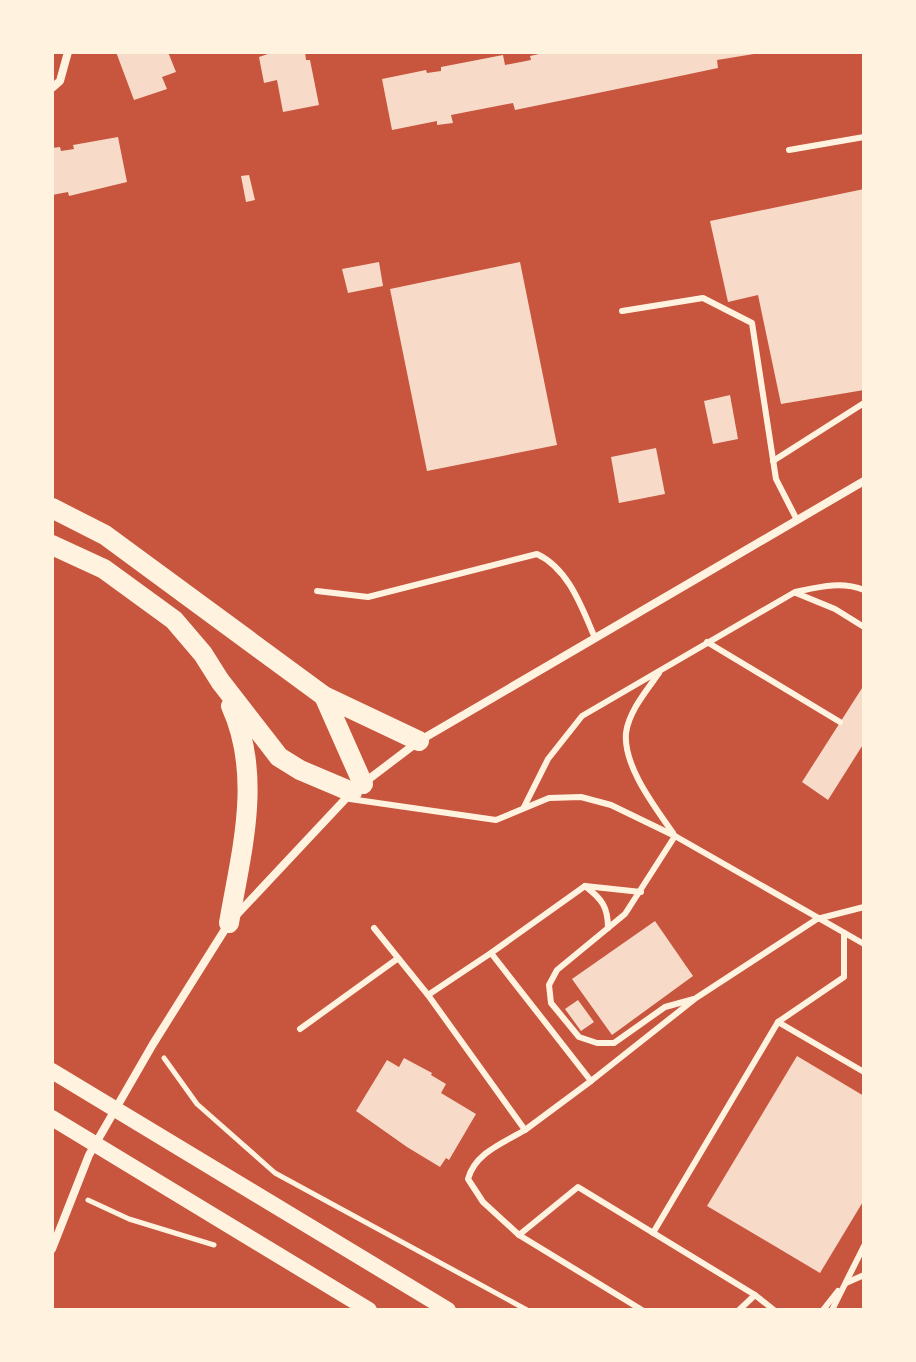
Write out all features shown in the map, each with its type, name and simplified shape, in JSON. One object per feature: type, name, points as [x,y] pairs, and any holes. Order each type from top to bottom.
[{"type":"main road","points":[[52,508],[105,535],[324,696],[419,741]]},
{"type":"main road","points":[[52,545],[104,569],[174,620],[279,757],[300,770],[353,791]]},
{"type":"main road","points":[[220,681],[239,723],[248,793],[247,830],[229,923]]},
{"type":"main road","points":[[324,696],[353,791]]},
{"type":"main road","points":[[52,1071],[448,1310]]},
{"type":"main road","points":[[52,1118],[369,1310]]},
{"type":"street","points":[[52,88],[60,81],[68,52]]},
{"type":"street","points":[[52,1249],[89,1155],[153,1044],[229,923],[353,791],[419,741],[864,481]]},
{"type":"lane","points":[[789,150],[864,137]]},
{"type":"lane","points":[[622,311],[703,298],[752,323],[776,479],[797,520]]},
{"type":"lane","points":[[773,461],[864,403]]},
{"type":"lane","points":[[317,591],[368,597],[537,554],[547,558],[574,590],[595,638]]},
{"type":"lane","points":[[524,807],[548,759],[582,716],[795,592],[825,585],[853,586],[864,590]]},
{"type":"lane","points":[[795,592],[835,609],[864,627]]},
{"type":"lane","points":[[707,642],[840,722]]},
{"type":"lane","points":[[661,669],[635,708],[626,733],[631,762],[647,797],[675,836]]},
{"type":"lane","points":[[353,791],[496,820],[549,798],[581,797],[611,805],[675,836],[864,944]]},
{"type":"lane","points":[[675,836],[625,914],[557,970],[549,985],[551,1003],[579,1037],[597,1043],[614,1043],[665,1007],[696,998]]},
{"type":"lane","points":[[428,995],[585,886],[641,892]]},
{"type":"lane","points":[[585,886],[599,896],[608,910],[608,928]]},
{"type":"lane","points":[[642,1310],[519,1235],[483,1202],[468,1179],[471,1168],[482,1155],[525,1130],[696,998],[817,919],[864,907]]},
{"type":"lane","points":[[374,928],[428,995],[525,1130]]},
{"type":"lane","points":[[653,1233],[778,1022],[844,977],[844,933]]},
{"type":"lane","points":[[491,953],[591,1081]]},
{"type":"lane","points":[[300,1029],[397,959]]},
{"type":"lane","points":[[778,1022],[864,1072]]},
{"type":"lane","points":[[519,1235],[578,1187],[755,1295],[774,1310]]},
{"type":"lane","points":[[832,1310],[864,1246]]},
{"type":"lane","points":[[823,1310],[846,1283],[864,1275]]},
{"type":"lane","points":[[739,1310],[755,1295]]},
{"type":"path","points":[[153,1044],[197,1104],[275,1173],[527,1310]]},
{"type":"path","points":[[73,1193],[129,1219],[228,1249]]},
{"type":"building","points":[[116,52],[168,52],[176,72],[162,77],[167,89],[134,100]]},
{"type":"building","points":[[274,52],[305,52],[306,60],[310,60],[319,105],[283,112],[277,80],[264,83],[259,57]]},
{"type":"building","points":[[548,52],[760,53],[717,60],[718,68],[661,80],[515,110],[513,103],[451,115],[453,123],[437,125],[437,121],[392,130],[382,79],[426,70],[427,73],[441,71],[441,67],[503,55],[505,65],[531,60],[530,56]]},
{"type":"building","points":[[118,137],[127,182],[69,196],[68,192],[52,195],[52,148],[60,147],[61,151],[74,149],[73,145]]},
{"type":"building","points":[[249,175],[255,200],[246,202],[241,176]]},
{"type":"building","points":[[864,189],[864,390],[781,404],[758,295],[728,302],[710,221]]},
{"type":"building","points":[[379,262],[383,286],[348,293],[342,269]]},
{"type":"building","points":[[520,262],[557,445],[427,471],[390,289]]},
{"type":"building","points":[[730,395],[738,439],[713,444],[704,401]]},
{"type":"building","points":[[656,448],[665,494],[619,503],[611,457]]},
{"type":"building","points":[[864,685],[864,743],[828,800],[802,782]]},
{"type":"building","points":[[655,921],[693,976],[612,1035],[572,979]]},
{"type":"building","points":[[578,1000],[594,1022],[581,1031],[565,1009]]},
{"type":"building","points":[[797,1056],[864,1096],[864,1200],[820,1273],[707,1206]]},
{"type":"building","points":[[404,1058],[432,1073],[446,1084],[441,1093],[476,1114],[449,1160],[446,1158],[440,1167],[356,1111],[387,1060],[399,1067]]}]
